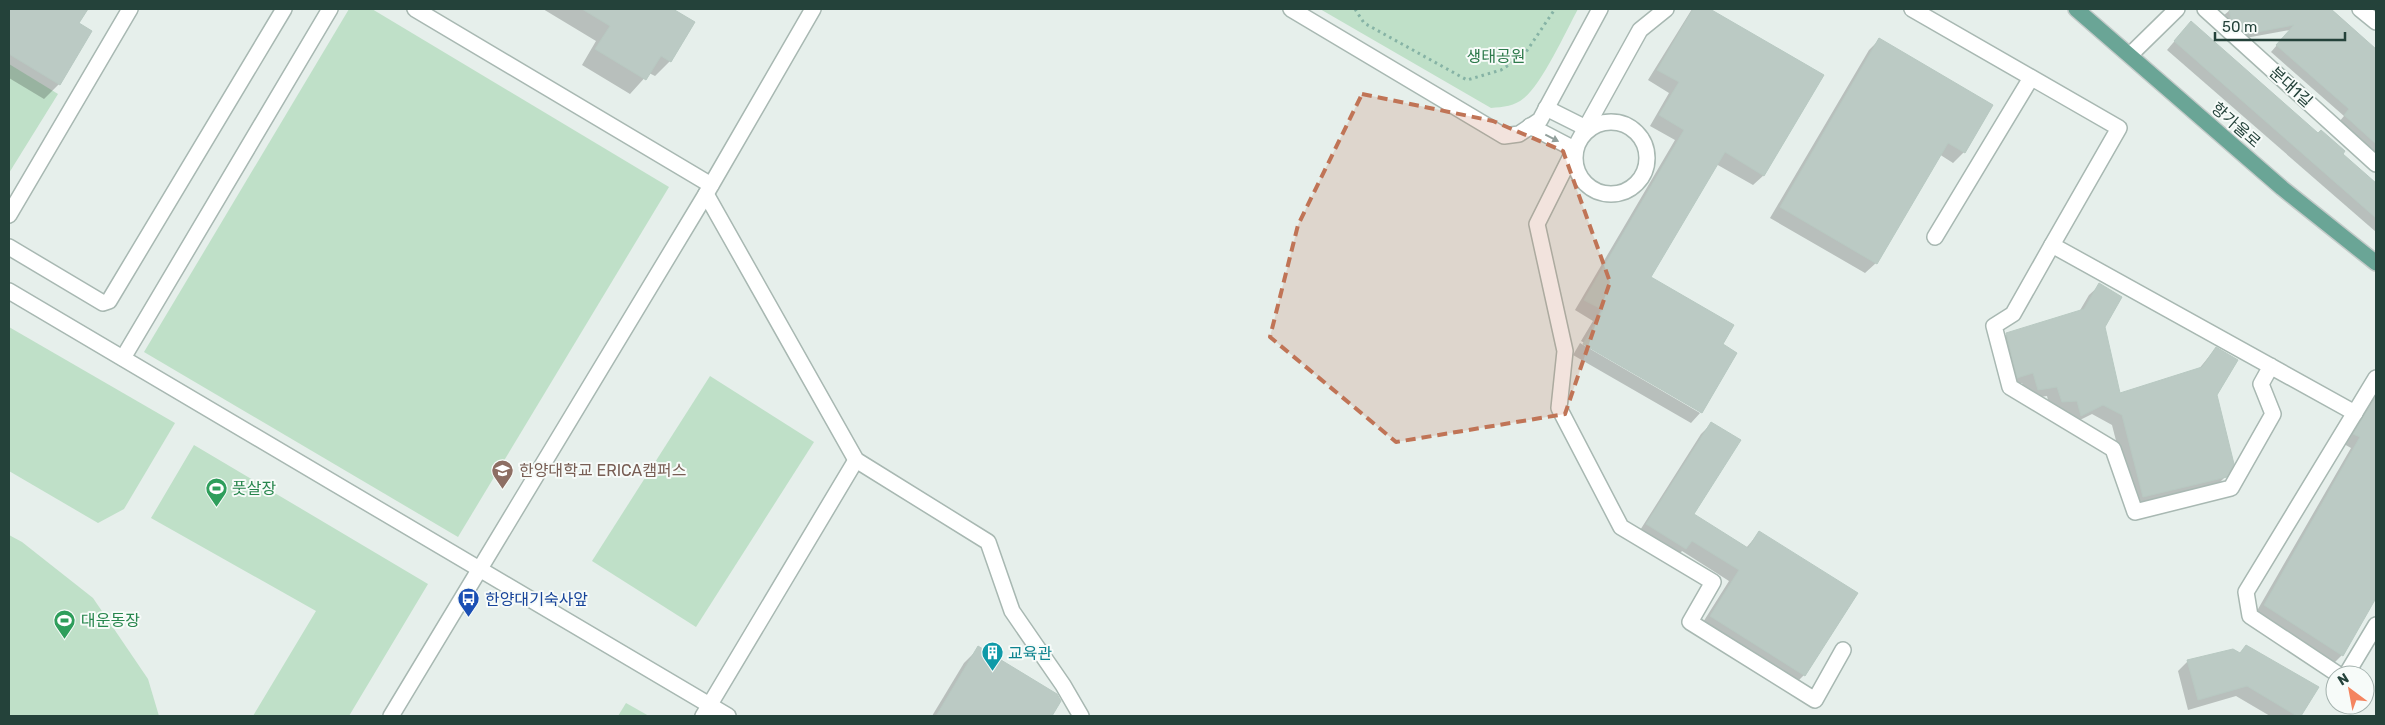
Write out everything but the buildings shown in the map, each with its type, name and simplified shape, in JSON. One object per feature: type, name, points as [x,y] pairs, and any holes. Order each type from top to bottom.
[{"type":"main road","name":"항가울로","points":[[2076,9],[2282,188],[2376,263]]},
{"type":"street","points":[[9,215],[130,9]]},
{"type":"street","points":[[9,247],[103,303],[109,301],[284,9]]},
{"type":"street","points":[[123,358],[330,9]]},
{"type":"street","points":[[415,9],[708,190],[856,460],[988,542],[1012,612],[1063,685],[1082,716]]},
{"type":"street","points":[[1291,9],[1504,136],[1519,134],[1540,120],[1600,9]]},
{"type":"street","points":[[1666,9],[1640,30],[1576,146],[1536,224],[1565,351],[1559,408],[1621,527],[1713,582],[1690,622],[1814,700],[1843,650]]},
{"type":"street","points":[[1912,9],[2119,128],[2013,314],[1994,326],[2010,387],[2113,449],[2135,512],[2231,488],[2273,414],[2261,384],[2271,366]]},
{"type":"street","points":[[2130,54],[2178,9]]},
{"type":"street","name":"분대1길","points":[[2205,9],[2376,164]]},
{"type":"street","points":[[2360,9],[2376,22]]},
{"type":"street","points":[[391,716],[708,190],[807,11]]},
{"type":"street","points":[[1935,237],[2031,78]]},
{"type":"street","points":[[1546,108],[1586,128]]},
{"type":"street","points":[[1613,122],[1630,127],[1640,135],[1646,146],[1648,158],[1646,170],[1640,181],[1631,189],[1620,194],[1608,195],[1597,192],[1587,186],[1579,177],[1575,165],[1574,154],[1576,146],[1585,132],[1595,125],[1613,122]]},
{"type":"street","points":[[1530,126],[1576,146]]},
{"type":"street","points":[[2052,245],[2355,413]]},
{"type":"street","points":[[9,291],[479,569],[706,711],[728,716]]},
{"type":"street","points":[[2325,666],[2250,616],[2246,592],[2376,378]]},
{"type":"street","points":[[706,711],[856,460]]},
{"type":"street","points":[[2352,665],[2376,625]]},
{"type":"path","points":[[1355,9],[1364,24],[1467,80],[1501,70],[1524,55],[1555,9]]},
{"type":"highlighted area","points":[[1362,94],[1493,121],[1563,151],[1610,282],[1565,414],[1396,442],[1270,337],[1298,225]]},
{"type":"green space","points":[[349,9],[372,9],[669,187],[458,537],[144,352]]},
{"type":"green space","name":"생태공원","points":[[1320,9],[1578,9],[1546,69],[1531,91],[1517,103],[1491,108]]},
{"type":"green space","points":[[9,64],[58,94],[9,173]]},
{"type":"green space","points":[[9,327],[175,423],[124,509],[98,523],[9,471]]},
{"type":"green space","points":[[710,376],[814,442],[696,627],[592,561]]},
{"type":"green space","points":[[194,445],[428,584],[349,716],[253,716],[316,611],[151,518]]},
{"type":"green space","name":"대운동장","points":[[9,535],[22,542],[93,598],[148,679],[159,716],[9,716]]},
{"type":"green space","points":[[626,703],[649,716],[618,716]]},
{"type":"place","name":"한양대학교 ERICA캠퍼스","points":[[503,489]]},
{"type":"place","name":"풋살장","points":[[216,507]]},
{"type":"place","name":"한양대기숙사앞","points":[[469,618]]},
{"type":"place","name":"대운동장","points":[[65,639]]},
{"type":"place","name":"교육관","points":[[992,672]]}]
